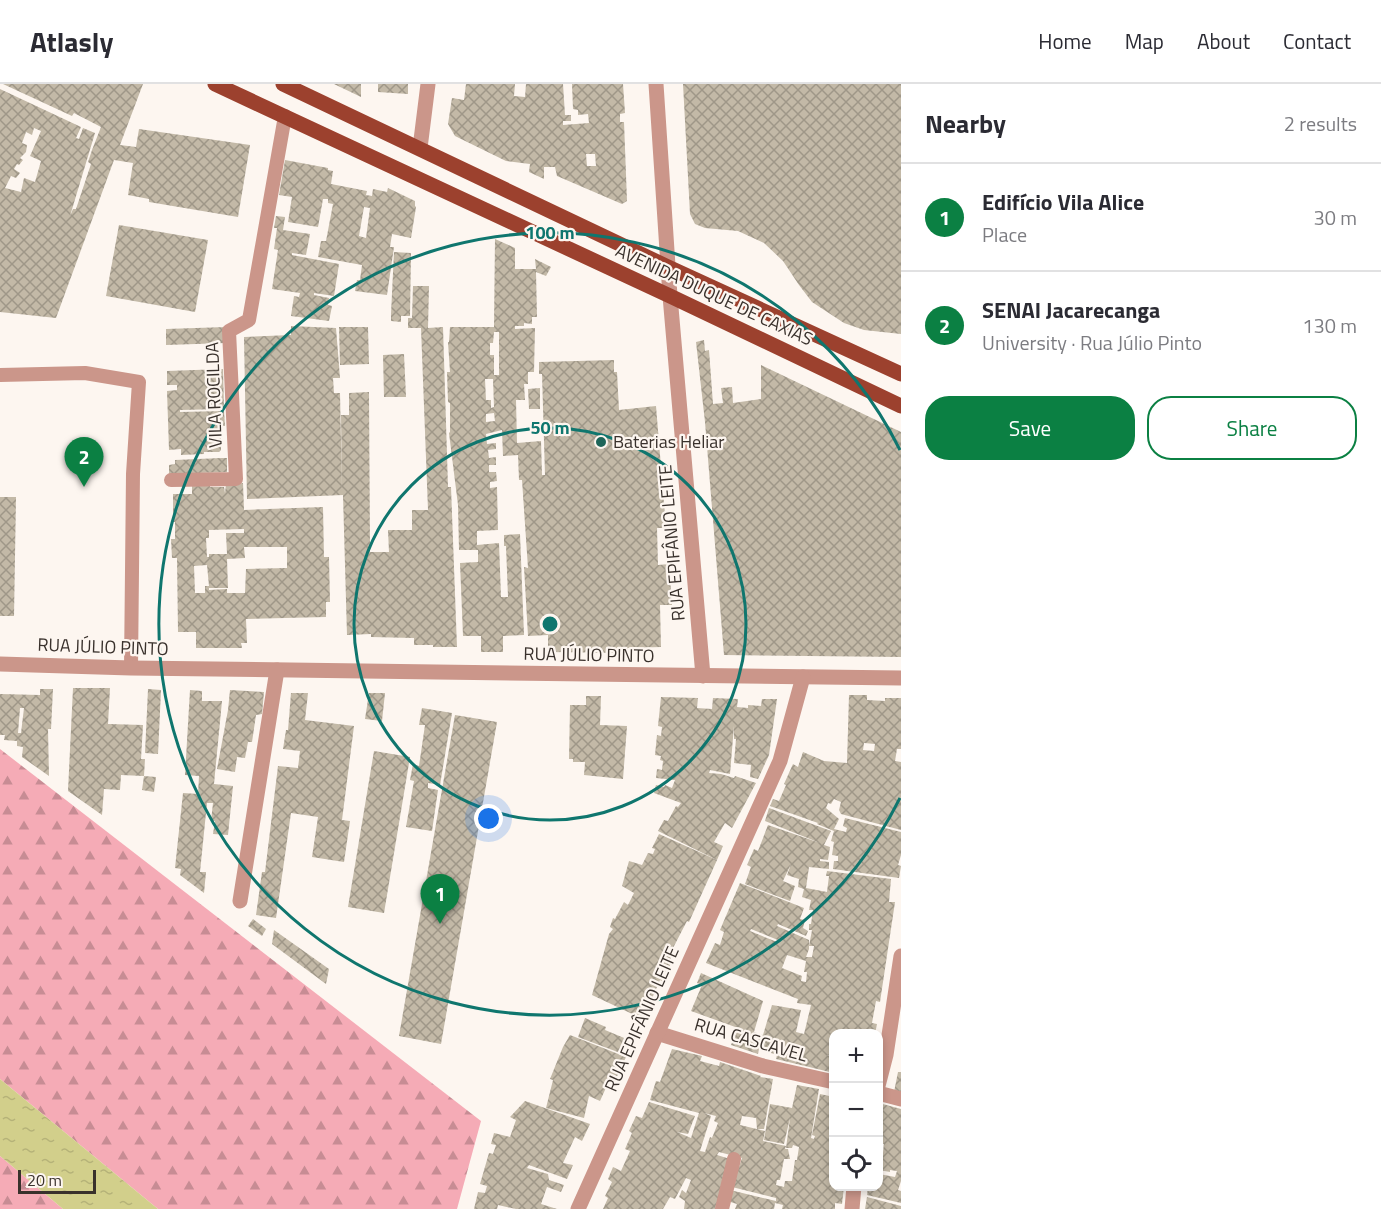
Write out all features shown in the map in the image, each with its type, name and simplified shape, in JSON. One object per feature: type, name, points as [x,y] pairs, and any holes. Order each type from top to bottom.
[{"type":"main road","name":"AVENIDA DUQUE DE CAXIAS","points":[[215,84],[901,406]]},
{"type":"main road","name":"AVENIDA DUQUE DE CAXIAS","points":[[283,84],[668,267],[901,374]]},
{"type":"street","points":[[420,148],[428,84]]},
{"type":"street","name":"RUA EPIFÂNIO LEITE","points":[[656,84],[670,296],[703,676]]},
{"type":"street","name":"RUA JÚLIO PINTO","points":[[0,664],[132,668],[901,678]]},
{"type":"street","points":[[240,900],[277,670]]},
{"type":"street","name":"RUA EPIFÂNIO LEITE","points":[[578,1209],[780,761],[803,677]]},
{"type":"street","points":[[880,1083],[901,956]]},
{"type":"street","name":"RUA CASCAVEL","points":[[657,1033],[763,1066],[829,1082]]},
{"type":"street","points":[[883,1094],[901,1099]]},
{"type":"street","points":[[852,1209],[854,1191]]},
{"type":"lane","name":"VILA ROCILDA","points":[[171,480],[236,479],[229,331],[249,320],[285,116]]},
{"type":"lane","points":[[0,375],[85,373],[139,382],[133,474],[132,668]]},
{"type":"lane","points":[[722,1209],[734,1159]]},
{"type":"green space","points":[[0,749],[481,1121],[457,1209],[158,1209],[0,1079]]},
{"type":"green space","points":[[0,1156],[63,1209],[0,1209]]},
{"type":"water","points":[[0,1079],[158,1209],[63,1209],[0,1156]]},
{"type":"building","points":[[3,84],[143,84],[120,145],[136,147],[139,129],[250,145],[238,217],[149,202],[149,199],[128,195],[133,163],[114,160],[56,318],[0,312],[0,89],[81,127],[76,138],[79,139],[83,128],[95,133],[70,216],[73,209],[76,209],[91,164],[88,162],[101,127],[74,113],[72,116]],"holes":[[[34,128],[41,131],[30,156],[41,161],[35,182],[24,178],[21,192],[5,188],[11,176],[16,178],[20,173],[14,169],[23,160],[20,158],[26,152],[27,145],[22,143],[26,132],[32,135]]]},
{"type":"building","points":[[334,84],[361,84],[361,97]]},
{"type":"building","points":[[378,84],[408,84],[408,94],[378,92]]},
{"type":"building","points":[[466,84],[515,84],[514,96],[525,97],[526,84],[563,84],[565,115],[571,115],[571,121],[563,121],[563,125],[589,123],[588,114],[578,115],[578,110],[573,109],[572,84],[623,84],[625,113],[620,114],[620,122],[624,122],[627,201],[622,204],[557,176],[555,167],[544,167],[544,179],[529,172],[530,164],[506,161],[455,136],[448,124],[452,98],[464,100]],"holes":[[[586,154],[595,154],[596,166],[587,166]]]},
{"type":"building","points":[[683,84],[901,84],[901,334],[864,330],[844,323],[812,302],[783,261],[764,243],[738,231],[705,228],[695,224],[690,214]]},
{"type":"building","points":[[285,160],[328,168],[333,171],[331,184],[367,191],[366,195],[372,196],[373,189],[387,192],[388,188],[415,201],[411,238],[392,234],[390,247],[394,247],[387,295],[355,291],[357,280],[360,280],[362,265],[318,257],[321,241],[326,241],[333,204],[328,203],[328,199],[323,199],[318,227],[288,222],[292,197],[279,195]],"holes":[[[364,207],[370,208],[366,238],[359,236]]]},
{"type":"building","points":[[276,216],[285,217],[283,230],[310,234],[306,255],[292,253],[292,255],[339,264],[334,296],[314,293],[314,295],[329,298],[328,305],[332,306],[329,321],[291,316],[294,296],[299,297],[300,293],[272,289],[278,250],[274,249]]},
{"type":"building","points":[[119,225],[208,240],[195,312],[106,296]]},
{"type":"building","points":[[495,239],[515,248],[515,269],[536,269],[535,259],[551,267],[546,276],[536,272],[537,317],[532,317],[532,324],[524,323],[524,326],[515,326],[515,329],[535,328],[534,372],[528,372],[528,384],[524,384],[525,400],[516,400],[517,443],[541,441],[542,475],[545,475],[542,374],[539,374],[539,362],[614,360],[619,410],[656,406],[666,528],[657,528],[658,565],[669,564],[672,605],[660,605],[661,647],[628,648],[628,653],[548,652],[548,635],[528,636],[524,567],[528,568],[522,480],[519,480],[518,455],[503,456],[502,430],[486,434],[487,444],[496,443],[496,449],[488,450],[489,458],[496,457],[496,465],[489,465],[489,472],[496,472],[497,481],[490,482],[490,488],[497,487],[498,530],[477,531],[477,545],[499,543],[501,597],[508,597],[504,535],[520,534],[524,635],[503,636],[503,652],[481,652],[481,636],[463,636],[460,563],[478,562],[478,550],[459,550],[458,505],[449,433],[448,342],[450,327],[494,327]],"holes":[[[494,332],[499,332],[499,375],[494,375],[494,355],[490,355],[490,343],[493,343]],[[485,379],[493,379],[494,407],[491,408],[491,400],[486,400]],[[494,413],[495,421],[486,422],[486,414]]]},
{"type":"building","points":[[394,252],[411,253],[410,316],[401,316],[401,322],[391,321]]},
{"type":"building","points":[[413,286],[429,286],[428,328],[443,327],[448,487],[451,487],[457,647],[414,645],[414,638],[371,637],[371,634],[347,635],[343,495],[247,499],[244,337],[291,335],[291,326],[336,328],[340,378],[333,378],[334,393],[340,393],[342,492],[341,415],[349,415],[349,393],[369,392],[370,552],[389,552],[388,530],[412,530],[412,510],[428,510],[421,328],[408,328],[408,318],[412,318]]},
{"type":"building","points":[[226,327],[226,343],[166,345],[166,329]]},
{"type":"building","points":[[339,327],[368,327],[369,364],[340,365]]},
{"type":"building","points":[[704,340],[705,351],[709,350],[713,404],[723,403],[721,388],[732,387],[733,403],[761,399],[761,365],[901,432],[901,657],[724,655],[705,422],[696,342]]},
{"type":"building","points":[[404,354],[406,397],[384,397],[383,355]]},
{"type":"building","points":[[223,369],[224,409],[180,410],[180,412],[224,411],[225,426],[221,426],[221,450],[204,452],[204,454],[181,455],[181,449],[169,450],[167,391],[177,390],[177,385],[167,385],[167,371]]},
{"type":"building","points":[[540,388],[540,409],[529,409],[528,389]]},
{"type":"building","points":[[227,458],[227,472],[169,474],[169,465],[175,464],[175,460]]},
{"type":"building","points":[[210,482],[210,487],[224,487],[225,493],[226,484],[243,483],[244,510],[323,507],[324,557],[329,557],[330,602],[326,602],[326,617],[246,619],[247,643],[241,643],[242,648],[196,648],[196,632],[178,632],[177,558],[172,558],[171,539],[175,539],[173,494],[192,494],[192,483]],"holes":[[[244,529],[244,533],[226,533],[227,554],[209,554],[207,557],[206,538],[209,538],[209,530]],[[244,547],[287,547],[287,568],[246,569],[245,593],[227,593],[227,589],[209,590],[209,588],[228,588],[227,559],[245,558]],[[207,565],[209,586],[205,586],[205,593],[195,593],[194,566]]]},
{"type":"building","points":[[0,497],[16,497],[14,616],[0,616]]},
{"type":"building","points":[[73,688],[110,688],[108,724],[143,725],[141,759],[145,759],[144,776],[121,775],[120,790],[104,789],[102,815],[68,791]]},
{"type":"building","points":[[40,689],[53,689],[51,729],[48,729],[49,776],[22,757],[23,747],[17,746],[17,741],[4,740],[5,735],[0,735],[0,694],[40,695]],"holes":[[[20,708],[24,708],[21,733],[18,733]]]},
{"type":"building","points":[[148,689],[161,690],[158,754],[145,753]]},
{"type":"building","points":[[190,690],[202,691],[202,701],[222,701],[214,784],[233,786],[228,835],[213,834],[215,821],[211,821],[213,803],[207,803],[200,872],[206,872],[204,893],[180,875],[181,869],[175,868],[183,793],[198,794],[199,776],[185,775]]},
{"type":"building","points":[[230,690],[264,692],[262,714],[256,715],[252,742],[248,742],[245,758],[237,757],[235,772],[217,769]]},
{"type":"building","points":[[291,693],[308,693],[305,720],[354,726],[342,820],[350,821],[344,862],[312,857],[318,817],[291,813],[276,918],[256,915],[262,872],[265,872],[278,766],[298,768],[300,751],[283,749],[286,730],[288,730]]},
{"type":"building","points":[[369,693],[385,693],[382,721],[365,719]]},
{"type":"building","points":[[849,695],[867,695],[867,700],[885,701],[885,698],[901,698],[901,749],[897,749],[895,761],[901,762],[901,830],[841,814],[839,810],[841,802],[834,799],[831,804],[828,803],[826,808],[839,819],[834,829],[846,832],[847,828],[843,826],[845,818],[901,832],[899,878],[833,869],[834,861],[838,861],[838,856],[832,855],[834,842],[831,841],[834,831],[770,806],[773,799],[779,801],[793,764],[798,767],[803,752],[824,761],[847,763]],"holes":[[[864,743],[875,744],[874,751],[863,750]]]},
{"type":"building","points":[[586,696],[601,696],[600,725],[627,726],[623,779],[584,775],[585,762],[573,762],[573,759],[569,759],[570,705],[586,705]]},
{"type":"building","points":[[661,697],[698,698],[697,708],[712,709],[713,698],[738,699],[737,707],[748,708],[748,705],[761,706],[762,699],[777,699],[769,755],[758,779],[750,777],[751,765],[734,763],[736,739],[734,739],[734,726],[730,774],[710,770],[709,773],[734,778],[735,776],[756,783],[732,828],[725,823],[714,842],[723,846],[717,860],[658,831],[664,820],[668,821],[676,806],[678,807],[681,803],[654,793],[656,785],[672,788],[675,780],[656,778],[657,769],[662,770],[663,761],[660,760],[661,756],[655,755],[657,735],[661,736],[662,727],[658,726]]},
{"type":"building","points":[[422,708],[452,713],[440,785],[428,783],[428,788],[438,790],[432,831],[406,827],[414,781],[410,780],[413,764],[419,766],[425,725],[419,725]]},
{"type":"building","points":[[455,715],[497,722],[441,1044],[399,1036]]},
{"type":"building","points":[[374,751],[410,757],[384,913],[348,907]]},
{"type":"building","points":[[144,776],[156,777],[154,792],[142,790]]},
{"type":"building","points":[[769,808],[831,831],[824,845],[830,847],[828,860],[820,859],[820,861],[829,862],[829,869],[809,867],[806,888],[827,892],[829,876],[826,876],[827,871],[891,879],[889,902],[895,902],[880,1002],[876,1001],[872,1023],[877,1024],[876,1029],[829,1029],[829,1055],[826,1055],[829,1056],[829,1072],[776,1059],[777,1055],[759,1049],[758,1054],[731,1045],[738,1028],[691,1011],[702,985],[697,983],[701,973],[763,1001],[754,1032],[763,1035],[772,1005],[801,1010],[796,1032],[804,1034],[811,1005],[797,1003],[798,999],[706,963],[715,943],[720,945],[724,932],[720,930],[740,883],[804,908],[800,919],[805,920],[803,928],[808,931],[806,936],[778,924],[777,926],[809,940],[809,946],[812,930],[809,930],[809,924],[811,924],[813,910],[809,910],[811,900],[802,897],[804,889],[798,887],[799,879],[787,875],[791,864],[783,881],[795,886],[790,901],[745,884],[751,867],[747,865],[754,849],[758,851],[768,825],[820,843],[765,821]],"holes":[[[751,929],[780,941],[777,942],[750,931]],[[809,946],[814,946],[812,957],[806,957]],[[787,955],[806,961],[804,972],[807,972],[806,982],[801,981],[802,976],[782,968]]]},
{"type":"building","points":[[659,834],[717,860],[689,922],[687,921],[673,948],[675,949],[669,962],[671,963],[663,982],[660,980],[650,1003],[653,1004],[645,1020],[592,995],[609,934],[613,929],[610,927],[613,918],[615,919],[624,902],[628,905],[634,893],[622,886],[629,861],[642,865],[648,853],[653,854],[655,849],[652,848]]},
{"type":"building","points":[[253,919],[266,929],[262,936],[248,926]]},
{"type":"building","points":[[274,930],[329,969],[326,984],[272,944]]},
{"type":"building","points":[[585,1018],[629,1040],[623,1054],[578,1037]]},
{"type":"building","points":[[570,1035],[626,1057],[614,1083],[609,1081],[600,1101],[589,1096],[584,1118],[546,1108],[553,1080],[550,1079]]},
{"type":"building","points":[[672,1049],[702,1056],[700,1061],[719,1066],[720,1062],[760,1077],[773,1079],[764,1129],[757,1129],[756,1118],[742,1116],[740,1125],[765,1131],[763,1141],[786,1146],[785,1149],[788,1149],[790,1159],[784,1159],[780,1180],[777,1180],[776,1185],[784,1187],[785,1181],[792,1181],[799,1147],[793,1145],[792,1148],[786,1148],[790,1118],[784,1144],[764,1140],[770,1104],[792,1108],[797,1085],[819,1089],[811,1138],[814,1139],[815,1136],[812,1135],[820,1094],[829,1096],[829,1191],[843,1191],[842,1204],[835,1203],[835,1209],[782,1209],[783,1205],[775,1203],[774,1209],[735,1209],[737,1204],[727,1201],[730,1190],[776,1201],[776,1198],[732,1187],[742,1158],[719,1152],[717,1155],[730,1159],[715,1209],[684,1209],[685,1201],[679,1197],[682,1190],[686,1193],[691,1180],[686,1178],[675,1199],[670,1197],[663,1209],[603,1209],[608,1198],[605,1196],[612,1182],[608,1179],[613,1167],[621,1171],[630,1151],[625,1149],[632,1133],[629,1131],[636,1116],[642,1118],[649,1102],[695,1116],[688,1134],[677,1132],[691,1138],[699,1113],[650,1100],[656,1081],[660,1082]],"holes":[[[704,1113],[716,1116],[714,1121],[718,1123],[712,1138],[710,1137],[705,1152],[700,1151],[711,1116]]]},
{"type":"building","points":[[898,1072],[901,1072],[901,1093],[894,1092]]},
{"type":"building","points":[[525,1101],[590,1124],[582,1141],[575,1137],[563,1163],[573,1165],[567,1179],[529,1165],[527,1168],[548,1174],[549,1180],[564,1185],[561,1192],[547,1187],[541,1204],[557,1209],[516,1209],[498,1205],[497,1209],[474,1209],[478,1192],[485,1193],[487,1186],[480,1184],[489,1153],[493,1154],[496,1145],[491,1144],[494,1133],[510,1137],[516,1120],[510,1117]]},
{"type":"building","points":[[883,1104],[901,1109],[901,1181],[898,1190],[901,1191],[901,1203],[867,1195],[867,1191],[883,1191],[883,1175],[895,1177],[897,1171],[883,1171]]},
{"type":"building","points":[[867,1197],[901,1206],[901,1209],[865,1209]]},
{"type":"place","name":"Baterias Heliar","points":[[601,442]]},
{"type":"place","name":"SENAI Jacarecanga","points":[[84,487]]},
{"type":"place","name":"Edifício Vila Alice","points":[[440,924]]}]
